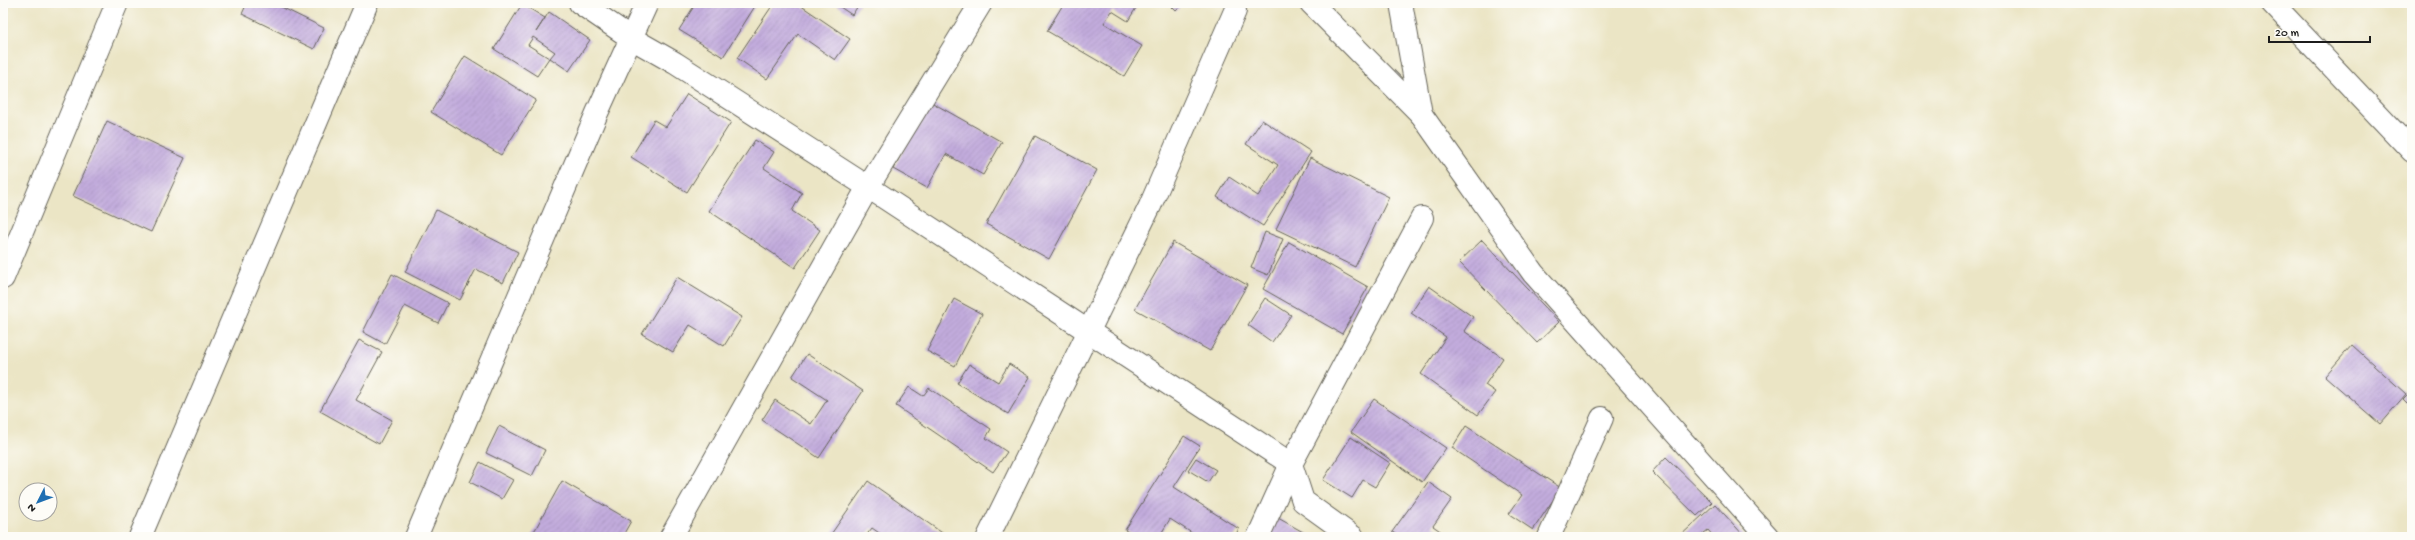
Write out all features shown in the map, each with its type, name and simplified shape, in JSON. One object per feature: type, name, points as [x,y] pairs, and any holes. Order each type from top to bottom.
[{"type":"street","points":[[3,278],[117,3]]},
{"type":"street","points":[[140,537],[276,212],[367,3]]},
{"type":"street","points":[[580,3],[631,38],[675,63],[868,187],[1291,464],[1303,501],[1353,537]]},
{"type":"street","points":[[416,537],[647,3]]},
{"type":"street","points":[[671,537],[868,187],[981,3]]},
{"type":"street","points":[[1311,3],[1421,114],[1533,273],[1768,537]]},
{"type":"street","points":[[1401,3],[1421,114]]},
{"type":"street","points":[[2272,3],[2412,151]]},
{"type":"street","points":[[988,537],[1150,206],[1235,11]]},
{"type":"street","points":[[1258,537],[1291,464],[1422,218]]},
{"type":"street","points":[[1549,537],[1602,418]]},
{"type":"building","points":[[247,3],[273,3],[324,28],[314,49],[242,14]]},
{"type":"building","points":[[696,3],[757,3],[723,57],[679,30]]},
{"type":"building","points":[[774,3],[797,3],[850,39],[835,60],[798,34],[767,79],[737,58]]},
{"type":"building","points":[[834,3],[860,3],[852,15]]},
{"type":"building","points":[[1064,3],[1139,3],[1128,21],[1112,11],[1104,23],[1142,46],[1124,76],[1047,31]]},
{"type":"building","points":[[1168,3],[1184,3],[1176,11]]},
{"type":"building","points":[[522,4],[545,18],[536,32],[549,12],[590,40],[569,71],[550,58],[555,52],[533,37],[528,45],[549,58],[537,76],[494,49]]},
{"type":"building","points":[[465,56],[536,100],[501,155],[431,112]]},
{"type":"building","points":[[687,94],[731,122],[687,192],[631,157],[654,120],[666,127]]},
{"type":"building","points":[[931,102],[1002,142],[983,175],[946,154],[927,188],[893,169]]},
{"type":"building","points":[[1262,120],[1311,152],[1263,226],[1217,197],[1229,177],[1258,196],[1278,165],[1246,144]]},
{"type":"building","points":[[107,121],[185,158],[151,232],[73,196]]},
{"type":"building","points":[[1035,136],[1097,170],[1049,259],[986,224]]},
{"type":"building","points":[[755,140],[774,152],[764,168],[802,193],[792,211],[820,230],[795,268],[709,211]]},
{"type":"building","points":[[1310,158],[1389,197],[1355,267],[1276,229]]},
{"type":"building","points":[[436,210],[518,252],[503,283],[476,269],[460,300],[405,272]]},
{"type":"building","points":[[1265,232],[1283,239],[1268,275],[1251,268]]},
{"type":"building","points":[[1482,240],[1559,322],[1537,343],[1459,262]]},
{"type":"building","points":[[1173,242],[1247,285],[1210,351],[1135,309]]},
{"type":"building","points":[[1289,242],[1368,287],[1342,334],[1263,289]]},
{"type":"building","points":[[392,274],[448,303],[438,323],[405,306],[385,344],[363,332]]},
{"type":"building","points":[[677,277],[742,317],[724,346],[690,325],[673,352],[642,334]]},
{"type":"building","points":[[1429,286],[1473,317],[1464,331],[1503,358],[1485,385],[1495,392],[1478,415],[1421,374],[1446,337],[1411,313]]},
{"type":"building","points":[[1265,298],[1291,315],[1272,342],[1248,325]]},
{"type":"building","points":[[954,299],[982,314],[955,366],[927,351]]},
{"type":"building","points":[[359,340],[382,352],[356,400],[392,420],[379,444],[320,411]]},
{"type":"building","points":[[2352,345],[2406,394],[2380,424],[2325,376]]},
{"type":"building","points":[[807,354],[863,391],[819,458],[762,420],[775,400],[811,424],[827,400],[792,377]]},
{"type":"building","points":[[969,364],[998,382],[1009,364],[1030,377],[1008,414],[957,383]]},
{"type":"building","points":[[909,387],[923,396],[929,388],[991,429],[986,438],[1007,452],[993,472],[896,406]]},
{"type":"building","points":[[2412,390],[2412,408],[2403,399]]},
{"type":"building","points":[[1374,399],[1446,448],[1422,482],[1351,432]]},
{"type":"building","points":[[499,426],[545,450],[532,476],[486,453]]},
{"type":"building","points":[[1466,426],[1561,488],[1533,530],[1509,514],[1522,495],[1452,448]]},
{"type":"building","points":[[1184,436],[1200,446],[1174,487],[1239,529],[1234,537],[1198,537],[1170,519],[1159,537],[1136,537],[1125,530]]},
{"type":"building","points":[[1351,437],[1390,463],[1375,487],[1363,480],[1352,498],[1323,480]]},
{"type":"building","points":[[1666,457],[1712,502],[1697,516],[1652,472]]},
{"type":"building","points":[[1196,458],[1216,470],[1208,482],[1188,470]]},
{"type":"building","points":[[480,462],[513,480],[502,499],[470,482]]},
{"type":"building","points":[[562,481],[631,521],[622,537],[531,537]]},
{"type":"building","points":[[868,481],[948,537],[905,537],[900,533],[897,537],[885,537],[872,528],[865,537],[829,537]]},
{"type":"building","points":[[1428,482],[1452,499],[1433,526],[1449,537],[1400,537],[1392,532]]},
{"type":"building","points":[[1715,504],[1745,537],[1714,537],[1708,530],[1699,537],[1679,537]]},
{"type":"building","points":[[1278,518],[1312,537],[1268,537]]}]
